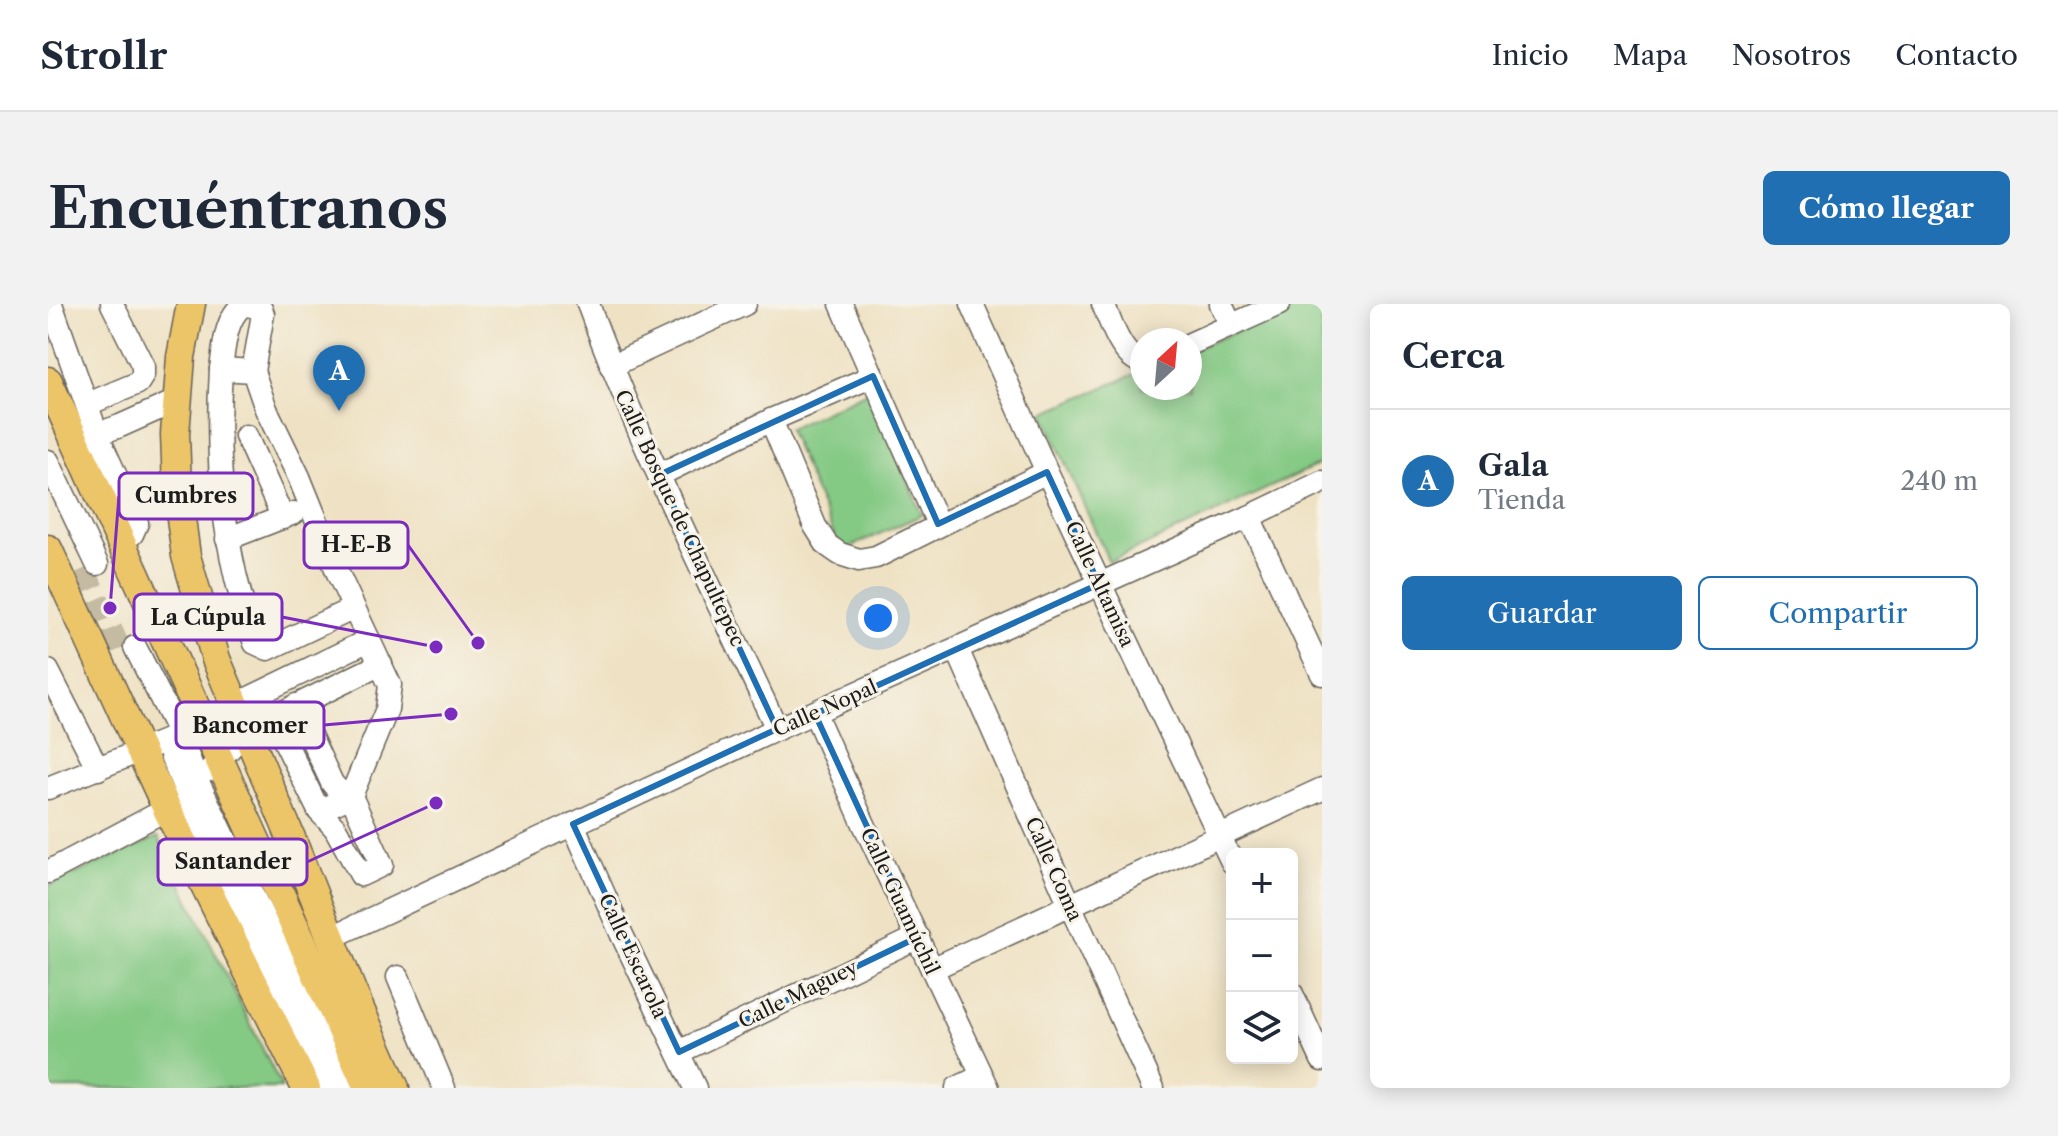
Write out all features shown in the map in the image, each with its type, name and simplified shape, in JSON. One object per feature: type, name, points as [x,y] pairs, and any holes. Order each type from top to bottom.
[{"type":"main road","points":[[191,304],[176,401],[177,488],[186,556],[216,659],[395,1088]]},
{"type":"main road","points":[[48,381],[120,542],[172,737],[184,795],[306,1088]]},
{"type":"main road","points":[[48,549],[172,737],[221,761],[368,1088]]},
{"type":"main road","points":[[348,1045],[352,991]]},
{"type":"street","points":[[51,304],[97,434],[137,523],[132,534],[120,542]]},
{"type":"street","points":[[88,404],[138,383],[143,375],[143,366],[112,304]]},
{"type":"street","name":"Calle Bosque de Chapultepec","points":[[588,304],[611,366],[659,475],[777,729]]},
{"type":"street","points":[[611,366],[722,309],[745,304]]},
{"type":"street","points":[[841,304],[938,524]]},
{"type":"street","name":"Calle Altamisa","points":[[972,304],[1099,584],[1226,849]]},
{"type":"street","points":[[1103,304],[1125,352],[1130,355]]},
{"type":"street","points":[[1221,304],[1231,326]]},
{"type":"street","points":[[1202,339],[1279,304]]},
{"type":"street","points":[[319,811],[351,796],[387,709],[390,685],[266,409],[253,371],[263,314],[261,309],[242,306],[233,316],[228,331],[221,369],[220,465],[227,539],[255,643],[268,649],[354,608]]},
{"type":"street","points":[[221,369],[253,371]]},
{"type":"street","points":[[659,475],[771,420],[873,376]]},
{"type":"street","points":[[97,434],[176,401]]},
{"type":"street","points":[[771,420],[815,526],[827,545],[840,554],[859,560],[876,557],[1047,472]]},
{"type":"street","points":[[246,436],[283,518]]},
{"type":"street","points":[[48,461],[90,566],[48,491]]},
{"type":"street","name":"Calle Nopal","points":[[330,938],[777,729],[1322,482]]},
{"type":"street","points":[[227,539],[310,506]]},
{"type":"street","points":[[1249,517],[1322,674]]},
{"type":"street","points":[[48,788],[172,737],[369,640]]},
{"type":"street","name":"Calle Coma","points":[[957,649],[1153,1088]]},
{"type":"street","points":[[129,650],[172,737],[184,795],[327,1088]]},
{"type":"street","points":[[48,872],[184,795],[221,761],[247,730],[381,664]]},
{"type":"street","points":[[48,671],[98,769]]},
{"type":"street","points":[[284,740],[319,811],[335,828],[361,875],[382,865],[351,796],[332,783],[296,705]]},
{"type":"street","name":"Calle Guamúchil","points":[[815,714],[985,1082]]},
{"type":"street","points":[[932,969],[1322,789]]},
{"type":"street","points":[[184,795],[346,1088]]},
{"type":"street","name":"Calle Escarola","points":[[573,824],[695,1088]]},
{"type":"street","name":"Calle Maguey","points":[[679,1052],[918,937]]},
{"type":"street","points":[[398,977],[444,1088]]},
{"type":"street","points":[[1298,1007],[1322,1060]]},
{"type":"street","points":[[957,1088],[985,1082]]},
{"type":"highlighted area","points":[[873,376],[938,524],[1047,472],[1099,584],[815,714],[918,937],[679,1052],[573,824],[777,729],[659,475]]},
{"type":"green space","points":[[1300,304],[1322,304],[1322,463],[1109,562],[1043,413],[1130,376],[1130,400],[1202,400],[1202,346]]},
{"type":"green space","points":[[869,391],[922,515],[841,551],[788,429]]},
{"type":"green space","points":[[158,837],[282,1088],[48,1088],[48,886]]},
{"type":"tunnel","points":[[84,569],[122,653]]},
{"type":"place","name":"Gala","points":[[339,411]]},
{"type":"place","name":"Cumbres","points":[[110,608]]},
{"type":"place","name":"H-E-B","points":[[478,643]]},
{"type":"place","name":"La Cúpula","points":[[436,647]]},
{"type":"place","name":"Bancomer","points":[[451,714]]},
{"type":"place","name":"Santander","points":[[436,803]]}]
